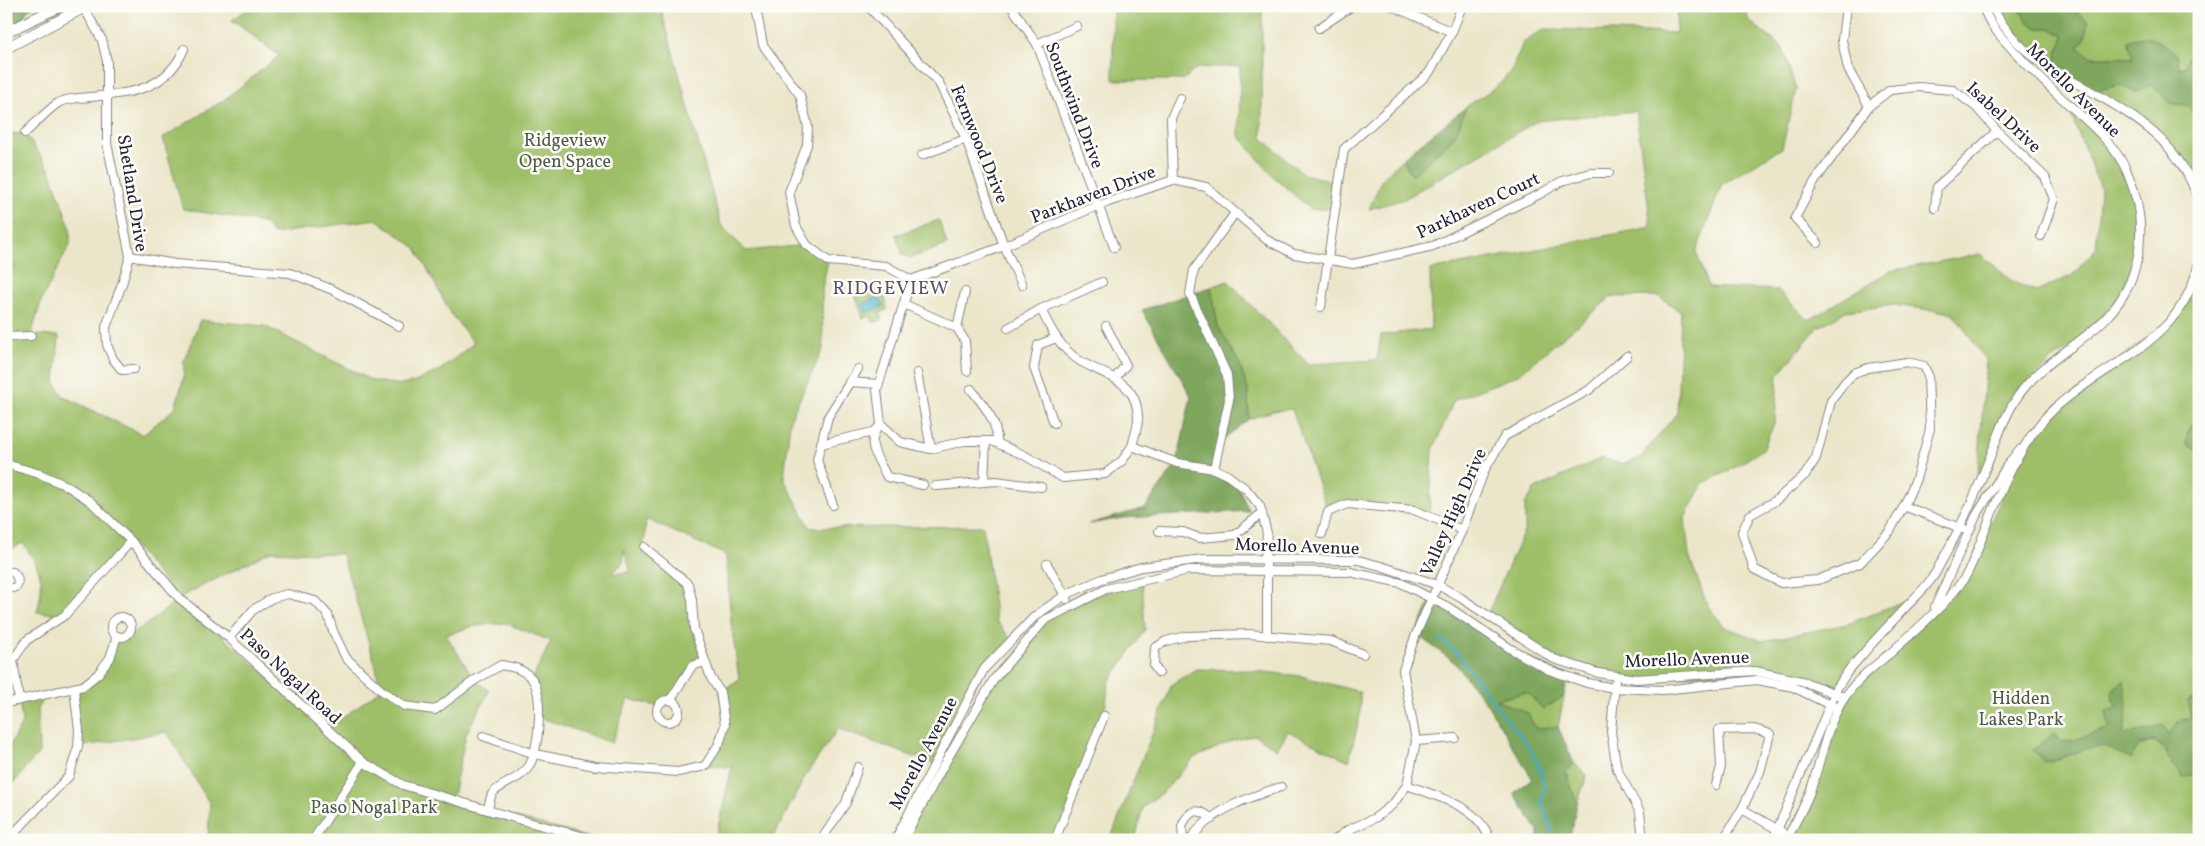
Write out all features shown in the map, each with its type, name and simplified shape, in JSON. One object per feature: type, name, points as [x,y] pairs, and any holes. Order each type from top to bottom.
[{"type":"main road","points":[[6,32],[61,6]]},
{"type":"main road","points":[[6,48],[84,7]]},
{"type":"street","points":[[761,6],[758,13],[763,46],[800,95],[808,126],[807,145],[789,192],[796,226],[807,245],[828,261],[886,266],[912,280],[877,390],[881,424],[900,442],[931,449],[964,441],[986,441],[997,443],[1024,455],[1063,478],[1105,474],[1122,461],[1132,446],[1138,420],[1132,392],[1115,378],[1079,360],[1056,338],[1041,309]]},
{"type":"street","name":"Fernwood Drive","points":[[868,6],[939,83],[966,139],[1004,246],[1022,285]]},
{"type":"street","name":"Southwind Drive","points":[[1011,6],[1037,44],[1114,247]]},
{"type":"street","points":[[1319,28],[1352,6]]},
{"type":"street","points":[[1392,6],[1452,32]]},
{"type":"street","points":[[1321,307],[1344,148],[1429,73],[1452,32],[1462,6]]},
{"type":"street","points":[[1846,6],[1842,40],[1848,69],[1869,106]]},
{"type":"street","name":"Morello Avenue","points":[[1773,840],[1817,730],[1834,693],[1848,671],[1937,571],[1986,468],[1999,430],[2019,395],[2050,362],[2107,319],[2129,284],[2138,259],[2142,228],[2136,199],[2127,172],[2114,151],[2091,124],[2034,73],[2010,47],[1986,15],[1982,6]]},
{"type":"street","name":"Morello Avenue","points":[[1993,6],[1996,15],[2008,31],[2036,59],[2054,72],[2130,114],[2156,135],[2183,164],[2193,183],[2199,203]]},
{"type":"street","name":"Shetland Drive","points":[[84,7],[102,40],[107,61],[107,143],[130,256],[122,284],[106,326],[107,345],[113,359],[122,370],[134,369]]},
{"type":"street","points":[[1037,44],[1077,26]]},
{"type":"street","points":[[25,133],[60,102],[135,92],[156,83],[178,65],[184,49]]},
{"type":"street","name":"Isabel Drive","points":[[1818,243],[1795,218],[1815,181],[1869,106],[1890,90],[1918,86],[1953,90],[1976,107],[1997,131],[2045,177],[2054,199],[2041,236]]},
{"type":"street","points":[[1173,180],[1171,118],[1180,98]]},
{"type":"street","points":[[1935,208],[1936,187],[1997,131]]},
{"type":"street","points":[[922,155],[966,139]]},
{"type":"street","name":"Parkhaven Court","points":[[1329,261],[1353,264],[1433,246],[1540,194],[1562,181],[1591,173],[1608,173]]},
{"type":"street","name":"Parkhaven Drive","points":[[912,280],[1004,246],[1097,206],[1173,180],[1206,187],[1267,240],[1294,254],[1329,261]]},
{"type":"street","points":[[1214,470],[1230,400],[1227,375],[1190,294],[1194,270],[1234,213]]},
{"type":"street","points":[[130,256],[175,264],[290,273],[333,290],[399,326]]},
{"type":"street","points":[[1931,615],[1969,531],[2007,466],[2032,433],[2053,409],[2077,390],[2133,354],[2158,334],[2176,316],[2187,298],[2196,277],[2199,262]]},
{"type":"street","points":[[1008,328],[1041,309],[1102,282]]},
{"type":"street","points":[[965,292],[958,328],[965,342],[967,371]]},
{"type":"street","points":[[904,304],[958,328]]},
{"type":"street","points":[[1106,326],[1126,365],[1115,378]]},
{"type":"street","points":[[6,337],[31,336]]},
{"type":"street","points":[[1054,424],[1034,368],[1038,345],[1056,338]]},
{"type":"street","name":"Valley High Drive","points":[[1416,741],[1403,670],[1416,634],[1462,530],[1485,469],[1506,436],[1589,390],[1627,356]]},
{"type":"street","points":[[1907,362],[1924,366],[1928,375],[1930,429],[1924,456],[1904,506],[1890,531],[1860,563],[1818,580],[1781,583],[1754,569],[1742,532],[1750,515],[1775,501],[1805,474],[1816,458],[1831,402],[1845,382],[1854,373],[1868,368],[1907,362]]},
{"type":"street","points":[[833,505],[817,460],[828,417],[858,369]]},
{"type":"street","points":[[917,373],[931,449]]},
{"type":"street","points":[[850,382],[879,384]]},
{"type":"street","points":[[971,389],[991,416],[997,431],[997,443]]},
{"type":"street","points":[[821,444],[873,432],[881,424]]},
{"type":"street","points":[[873,432],[871,444],[887,477],[923,485]]},
{"type":"street","points":[[1742,809],[1778,830],[1787,838],[1811,790],[1832,721],[1844,697],[1859,679],[1913,634],[1966,577],[1996,502],[2032,433]]},
{"type":"street","points":[[984,482],[986,441]]},
{"type":"street","points":[[1132,446],[1177,463],[1214,470],[1227,475],[1246,489],[1260,506],[1267,533],[1265,559],[1267,572],[1267,636]]},
{"type":"street","name":"Paso Nogal Road","points":[[6,464],[40,474],[67,486],[90,501],[131,541],[179,598],[229,638],[363,762],[403,785],[528,822],[597,840]]},
{"type":"street","points":[[936,486],[996,481],[1041,487]]},
{"type":"street","points":[[1322,534],[1328,512],[1346,504],[1414,510],[1462,530]]},
{"type":"street","points":[[1904,506],[1969,531]]},
{"type":"street","points":[[1159,532],[1183,532],[1199,538],[1234,535],[1262,512]]},
{"type":"street","points":[[19,700],[13,660],[27,640],[65,615],[87,588],[131,541]]},
{"type":"street","points":[[483,736],[535,754],[595,766],[678,772],[705,766],[719,744],[725,725],[720,692],[711,678],[694,629],[692,600],[688,584],[644,547]]},
{"type":"street","name":"Morello Avenue","points":[[895,840],[984,669],[1034,617],[1065,595],[1102,579],[1142,567],[1204,558],[1358,560],[1438,585],[1468,602],[1554,659],[1615,677],[1636,679],[1755,671],[1802,681],[1844,697]]},
{"type":"street","points":[[1047,564],[1070,605]]},
{"type":"street","name":"Morello Avenue","points":[[903,840],[994,679],[1045,620],[1070,605],[1106,589],[1189,570],[1350,572],[1402,583],[1432,598],[1511,649],[1549,670],[1587,683],[1614,688],[1663,690],[1757,680],[1793,687],[1830,703],[1838,709]]},
{"type":"street","points":[[6,572],[13,572],[17,576],[18,581],[17,586],[6,588]]},
{"type":"street","points":[[229,638],[253,610],[272,598],[288,594],[315,601],[328,615],[346,658],[381,690],[404,706],[434,710],[474,680],[501,665],[520,669],[532,680],[536,691],[539,717],[535,754],[529,768],[493,793],[488,809]]},
{"type":"street","points":[[6,703],[83,686],[98,674],[110,658],[117,636]]},
{"type":"street","points":[[1159,673],[1154,666],[1153,653],[1155,648],[1166,641],[1187,636],[1267,636],[1331,641],[1363,654]]},
{"type":"street","points":[[671,699],[692,666],[705,662]]},
{"type":"street","points":[[1615,677],[1611,732],[1617,769],[1640,812],[1643,840]]},
{"type":"street","points":[[15,840],[16,831],[69,776],[78,747],[80,730],[74,689]]},
{"type":"street","points":[[1055,840],[1104,716]]},
{"type":"street","points":[[1716,785],[1721,768],[1719,730],[1754,729],[1770,734],[1760,772],[1742,809],[1722,840]]},
{"type":"street","points":[[1335,840],[1348,830],[1381,813],[1393,804],[1408,785],[1416,741],[1455,738]]},
{"type":"street","points":[[313,840],[363,762]]},
{"type":"street","points":[[821,840],[846,803],[858,767]]},
{"type":"street","points":[[1408,785],[1458,805],[1472,814],[1487,830],[1490,840]]},
{"type":"street","points":[[1190,840],[1199,827],[1248,797],[1281,787]]},
{"type":"street","points":[[1183,840],[1182,826],[1191,813],[1197,810],[1205,812],[1212,819]]},
{"type":"street","points":[[1348,830],[1352,840]]},
{"type":"green space","points":[[10,6],[33,6],[17,26]]},
{"type":"green space","points":[[253,6],[660,6],[721,225],[746,251],[807,245],[828,261],[822,288],[823,349],[790,420],[784,479],[810,528],[983,526],[996,621],[1012,640],[984,669],[934,764],[838,729],[807,773],[772,840],[715,840],[732,767],[705,766],[725,725],[720,692],[739,679],[731,623],[726,555],[646,519],[644,547],[688,584],[694,629],[705,662],[692,666],[671,699],[665,699],[657,706],[628,699],[612,743],[539,717],[532,680],[551,641],[505,623],[474,626],[446,635],[475,680],[489,691],[466,734],[452,800],[597,840],[208,840],[210,804],[167,732],[78,747],[74,689],[98,674],[117,636],[132,633],[141,628],[179,599],[131,542],[65,615],[37,612],[41,591],[38,568],[23,543],[6,552],[6,134],[25,133],[50,170],[70,227],[70,244],[42,299],[31,335],[59,336],[55,382],[63,396],[143,435],[175,408],[184,377],[184,360],[200,320],[264,326],[373,381],[402,385],[415,382],[440,370],[474,343],[451,314],[416,248],[376,219],[273,234],[264,223],[183,209],[163,138],[224,100],[279,56],[232,20]],"holes":[[[624,549],[631,572],[612,574],[623,563]],[[271,551],[342,554],[376,667],[380,690],[327,729],[179,598]]]},
{"type":"green space","points":[[1113,6],[1262,6],[1262,138],[1302,173],[1339,184],[1335,209],[1310,209],[1271,174],[1239,136],[1240,66],[1197,68],[1183,80],[1113,80]]},
{"type":"green space","points":[[1677,6],[1746,6],[1748,20],[1782,47],[1796,89],[1782,148],[1722,184],[1696,252],[1709,287],[1777,290],[1809,320],[1890,271],[1980,254],[2013,282],[2037,292],[2074,274],[2096,248],[2100,188],[2066,102],[2114,151],[2136,199],[2138,259],[2107,319],[2050,362],[2019,395],[1977,489],[1986,360],[1953,313],[1894,305],[1846,311],[1817,328],[1778,375],[1775,421],[1763,449],[1731,470],[1703,483],[1685,518],[1689,556],[1707,605],[1725,627],[1762,641],[1848,624],[1916,596],[1834,693],[1755,671],[1636,679],[1554,659],[1487,615],[1525,529],[1525,504],[1535,489],[1602,458],[1622,464],[1639,459],[1677,413],[1681,312],[1658,296],[1611,297],[1518,375],[1454,400],[1433,450],[1429,516],[1347,504],[1328,512],[1292,409],[1273,411],[1249,419],[1248,390],[1239,363],[1218,326],[1211,287],[1228,281],[1308,364],[1377,360],[1381,335],[1431,329],[1430,270],[1651,227],[1636,111],[1537,121],[1404,199],[1369,209],[1381,181],[1403,158],[1412,175],[1454,136],[1466,107],[1500,84],[1512,69],[1523,43],[1544,29],[1676,33]]},
{"type":"green space","points":[[1993,6],[2017,6],[2037,28],[2050,28],[2064,36],[2058,50],[2054,72],[2014,39]]},
{"type":"green space","points":[[2017,6],[2068,6],[2088,21],[2085,39],[2078,47],[2091,57],[2133,58],[2127,41],[2142,37],[2154,39],[2177,54],[2179,68],[2186,67],[2187,57],[2198,57],[2199,107],[2193,111],[2185,105],[2170,103],[2151,84],[2136,92],[2119,85],[2091,92],[2054,72],[2058,50],[2064,36],[2050,28],[2037,28],[2026,20]]},
{"type":"green space","points":[[2068,6],[2199,6],[2199,58],[2197,57],[2186,67],[2179,68],[2133,58],[2091,57],[2078,47],[2088,21]]},
{"type":"green space","points":[[2151,84],[2170,103],[2185,105],[2193,111],[2199,107],[2199,203],[2193,183],[2150,129],[2091,92],[2119,85],[2136,92]]},
{"type":"green space","points":[[1466,107],[1455,136],[1412,176],[1403,158]]},
{"type":"green space","points":[[939,220],[947,245],[910,258],[903,255],[896,235]]},
{"type":"green space","name":"Hidden Lakes Park","points":[[2199,262],[2199,698],[2188,700],[2191,718],[2179,720],[2169,737],[2147,743],[2152,742],[2160,745],[2173,766],[2182,776],[2199,773],[2199,840],[1786,840],[1811,790],[1844,697],[1913,633],[1965,577],[2032,433],[2053,409],[2176,316]]},
{"type":"green space","points":[[1211,287],[1218,326],[1239,363],[1248,390],[1249,419],[1221,441],[1214,469],[1236,482],[1249,511],[1123,518],[1089,524],[1145,508],[1177,463],[1191,396],[1142,310]]},
{"type":"green space","points":[[880,289],[882,296],[885,296],[887,310],[880,313],[882,320],[873,323],[871,316],[863,318],[855,294],[860,293],[861,296]]},
{"type":"green space","points":[[2199,410],[2199,452],[2186,444],[2188,430]]},
{"type":"green space","points":[[1142,579],[1145,630],[1109,682],[1104,716],[1055,840],[903,840],[994,679],[1045,620],[1070,605]]},
{"type":"green space","points":[[1432,598],[1511,649],[1568,677],[1564,696],[1543,709],[1527,692],[1496,700],[1528,713],[1535,728],[1558,727],[1574,763],[1566,772],[1577,804],[1569,840],[1538,840],[1538,831],[1514,793],[1532,778],[1487,704],[1454,662],[1416,634]]},
{"type":"green space","points":[[1196,669],[1247,670],[1301,676],[1360,692],[1360,715],[1349,761],[1288,731],[1277,749],[1254,735],[1233,741],[1194,758],[1164,791],[1143,807],[1135,840],[1110,840],[1172,684]]},
{"type":"green space","points":[[2124,681],[2127,708],[2123,734],[2152,729],[2162,724],[2169,736],[2177,724],[2191,718],[2188,700],[2199,698],[2199,773],[2182,777],[2180,772],[2171,764],[2163,747],[2153,741],[2139,746],[2131,759],[2109,749],[2096,747],[2044,762],[2033,750],[2055,733],[2060,742],[2071,741],[2109,728],[2106,711],[2117,708],[2113,701],[2112,689]]},
{"type":"green space","points":[[1527,692],[1543,709],[1564,696],[1558,727],[1534,728],[1495,700]]},
{"type":"green space","points":[[47,694],[38,707],[39,753],[6,792],[6,752],[22,723],[19,700]]},
{"type":"green space","points":[[1574,763],[1587,775],[1577,804],[1566,772]]},
{"type":"water","points":[[880,297],[883,307],[866,313],[862,303]]},
{"type":"waterway","points":[[1440,639],[1458,654],[1523,739],[1536,760],[1546,786],[1541,800],[1555,840]]},
{"type":"district","name":"RIDGEVIEW","points":[[891,287]]},
{"type":"park label","name":"Ridgeview Open Space","points":[[565,150]]},
{"type":"park label","name":"Paso Nogal Park","points":[[374,807]]}]
